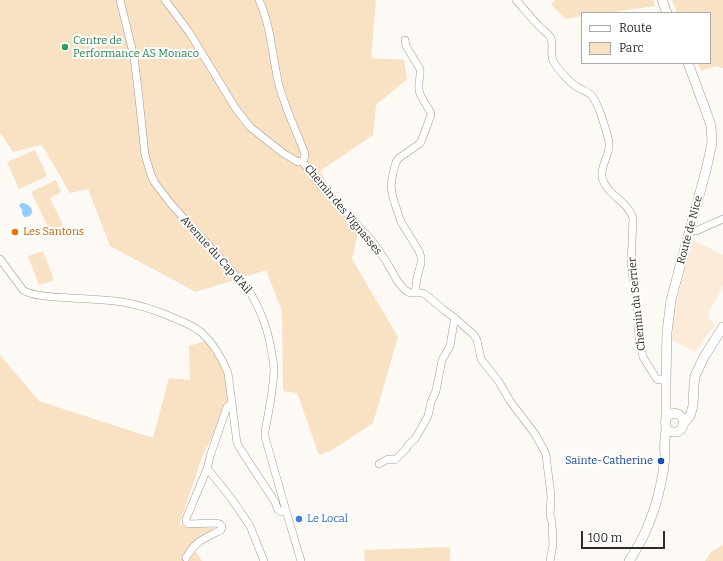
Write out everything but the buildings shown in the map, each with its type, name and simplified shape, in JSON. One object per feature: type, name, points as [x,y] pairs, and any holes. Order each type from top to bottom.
[{"type":"main road","points":[[662,0],[667,12]]},
{"type":"main road","name":"Route de Nice","points":[[666,428],[665,423],[676,418],[666,402],[667,332],[671,300],[712,143],[712,135],[707,114],[688,64]]},
{"type":"main road","points":[[665,448],[675,432],[682,428],[676,418],[687,413],[693,406],[695,376],[723,327]]},
{"type":"main road","points":[[629,561],[644,536],[656,506],[662,477],[666,428],[675,432]]},
{"type":"street","name":"Avenue du Cap d'Ail","points":[[120,0],[134,57],[145,155],[151,175],[155,183],[171,204],[248,289],[262,316],[271,347],[274,368],[273,386],[265,437],[301,561]]},
{"type":"street","name":"Chemin des Vignasses","points":[[165,0],[188,32],[236,108],[250,127],[283,153],[298,162],[302,161],[321,186],[373,242],[398,282],[405,290],[410,293],[426,295],[476,337],[482,359],[499,382],[510,401],[535,434],[546,455],[551,496],[550,515],[552,522],[553,545],[550,561]]},
{"type":"street","points":[[259,0],[271,37],[278,82],[305,154],[302,161]]},
{"type":"street","name":"Chemin du Serrier","points":[[516,0],[550,38],[554,63],[572,83],[592,96],[596,104],[607,133],[609,144],[608,155],[603,168],[602,177],[607,188],[627,206],[633,218],[631,267],[637,299],[639,339],[643,357],[658,380],[666,379]]},
{"type":"street","points":[[405,40],[406,46],[420,69],[418,90],[431,113],[421,142],[396,162],[392,180],[392,192],[401,222],[419,251],[421,257],[415,293]]},
{"type":"street","points":[[690,230],[696,231],[723,219]]},
{"type":"street","points":[[0,258],[23,290],[31,294],[121,301],[160,312],[187,323],[200,331],[212,344],[228,372],[238,443],[241,450],[275,502],[278,510],[282,512],[286,511]]},
{"type":"street","points":[[379,464],[388,459],[394,460],[397,458],[406,449],[408,444],[415,439],[424,425],[436,391],[442,360],[450,346],[454,322],[456,319]]},
{"type":"street","points":[[186,558],[190,550],[200,540],[221,530],[222,527],[220,524],[216,523],[188,524],[186,519],[206,469],[227,407],[232,404]]},
{"type":"street","points":[[206,469],[231,498],[250,526],[264,561]]},
{"type":"shaded area","points":[[693,240],[723,255],[723,286],[707,316],[715,325],[695,352],[670,339],[676,303]]},
{"type":"green space","points":[[0,0],[376,0],[371,58],[404,60],[407,79],[376,105],[373,135],[320,171],[358,232],[352,259],[398,337],[373,423],[332,450],[319,455],[297,393],[283,391],[282,311],[266,270],[196,292],[110,246],[88,189],[70,193],[42,145],[13,152],[0,133]]},
{"type":"green space","points":[[556,0],[653,0],[655,6],[613,12],[581,12],[581,16],[566,19],[551,4]]},
{"type":"green space","points":[[672,0],[723,0],[723,68],[715,66],[701,71],[698,64],[711,64],[711,12],[677,12]]},
{"type":"green space","points":[[35,150],[47,176],[19,189],[7,162]]},
{"type":"green space","points":[[56,180],[61,192],[50,198],[63,225],[50,231],[31,192]]},
{"type":"green space","points":[[43,251],[54,280],[39,285],[28,256]]},
{"type":"green space","points":[[205,341],[223,369],[231,400],[202,457],[179,525],[214,528],[192,546],[202,561],[0,561],[0,355],[39,401],[153,438],[169,378],[190,380],[189,346]]},
{"type":"green space","points":[[723,545],[723,561],[705,561],[712,551]]},
{"type":"green space","points":[[450,547],[450,561],[365,561],[364,550]]},
{"type":"water","points":[[22,203],[31,208],[31,215],[24,217],[22,209],[19,206]]},
{"type":"place","name":"Centre de Performance AS Monaco","points":[[65,47]]},
{"type":"place","name":"Les Santons","points":[[15,232]]},
{"type":"place","name":"Sainte-Catherine","points":[[661,461]]},
{"type":"place","name":"Le Local","points":[[299,519]]}]
